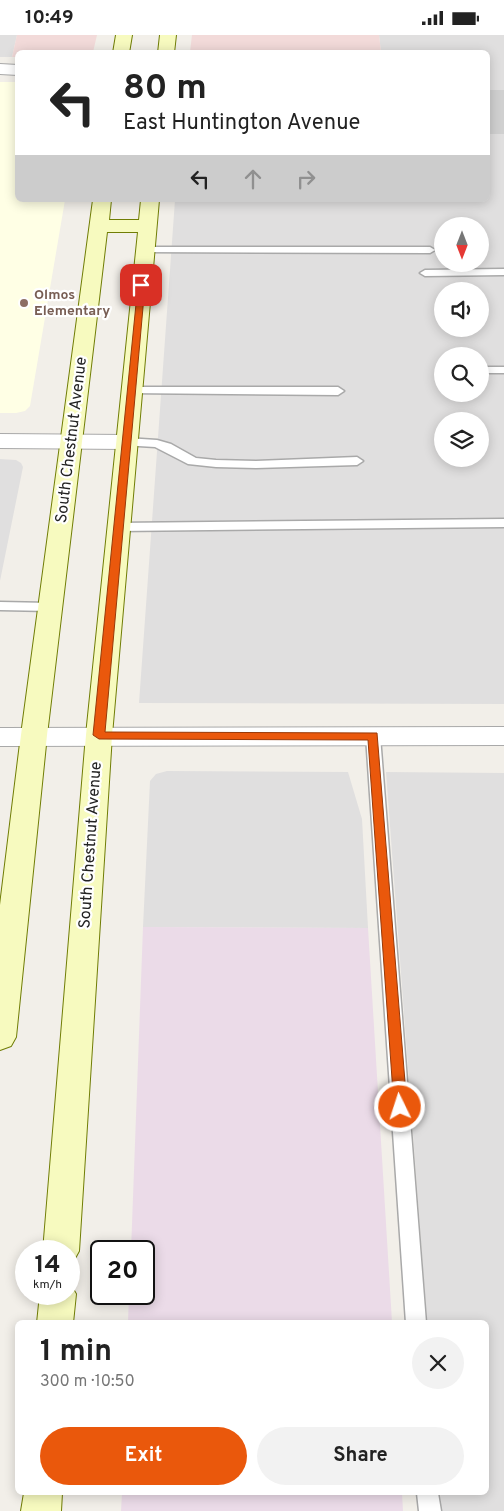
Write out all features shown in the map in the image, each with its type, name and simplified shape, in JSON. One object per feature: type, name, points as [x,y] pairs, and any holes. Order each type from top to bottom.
[{"type":"main road","points":[[122,50],[124,35]]},
{"type":"main road","points":[[166,50],[168,35]]},
{"type":"main road","name":"South Chestnut Avenue","points":[[0,1037],[34,735],[102,202]]},
{"type":"main road","name":"South Chestnut Avenue","points":[[62,1240],[99,735],[150,202]]},
{"type":"main road","points":[[99,226],[147,226]]},
{"type":"main road","points":[[55,1320],[57,1305]]},
{"type":"main road","points":[[41,1511],[43,1495]]},
{"type":"street","points":[[0,69],[15,69]]},
{"type":"street","points":[[0,441],[126,442]]},
{"type":"street","points":[[0,737],[34,735],[504,736]]},
{"type":"lane","points":[[144,250],[430,250]]},
{"type":"lane","points":[[425,273],[504,272]]},
{"type":"lane","points":[[489,370],[504,370]]},
{"type":"lane","points":[[131,391],[338,391]]},
{"type":"lane","points":[[126,442],[154,442],[168,447],[186,460],[198,462],[233,464],[357,461]]},
{"type":"lane","points":[[118,527],[504,523]]},
{"type":"lane","points":[[0,606],[50,607]]},
{"type":"lane","points":[[373,736],[416,1320]]},
{"type":"lane","points":[[428,1495],[430,1511]]},
{"type":"shaded area","points":[[0,35],[17,35],[12,57],[0,57]]},
{"type":"shaded area","points":[[17,35],[97,35],[93,50],[15,50],[15,57],[12,57]]},
{"type":"shaded area","points":[[192,35],[379,35],[381,50],[190,50]]},
{"type":"shaded area","points":[[379,35],[504,35],[504,90],[490,90],[490,50],[381,50]]},
{"type":"shaded area","name":"Olmos Elementary","points":[[0,82],[15,82],[15,202],[65,202],[30,406],[25,411],[0,413]]},
{"type":"shaded area","points":[[490,90],[504,90],[504,134],[490,134]]},
{"type":"shaded area","points":[[490,134],[504,134],[504,704],[139,703],[175,202],[490,202]]},
{"type":"shaded area","points":[[0,459],[16,460],[23,467],[0,581]]},
{"type":"shaded area","points":[[167,771],[348,772],[362,819],[368,928],[143,927],[150,781],[156,774]]},
{"type":"shaded area","points":[[386,772],[504,773],[504,1511],[441,1511],[440,1495],[489,1495],[489,1320],[427,1320]]},
{"type":"shaded area","points":[[143,927],[368,928],[392,1320],[128,1320],[129,1305],[155,1305],[155,1240],[131,1240]]},
{"type":"shaded area","points":[[122,1495],[402,1495],[403,1511],[121,1511]]},
{"type":"place","name":"Olmos Elementary","points":[[24,303]]},
{"type":"route","points":[[141,285],[99,735],[373,736],[400,1107]]}]
